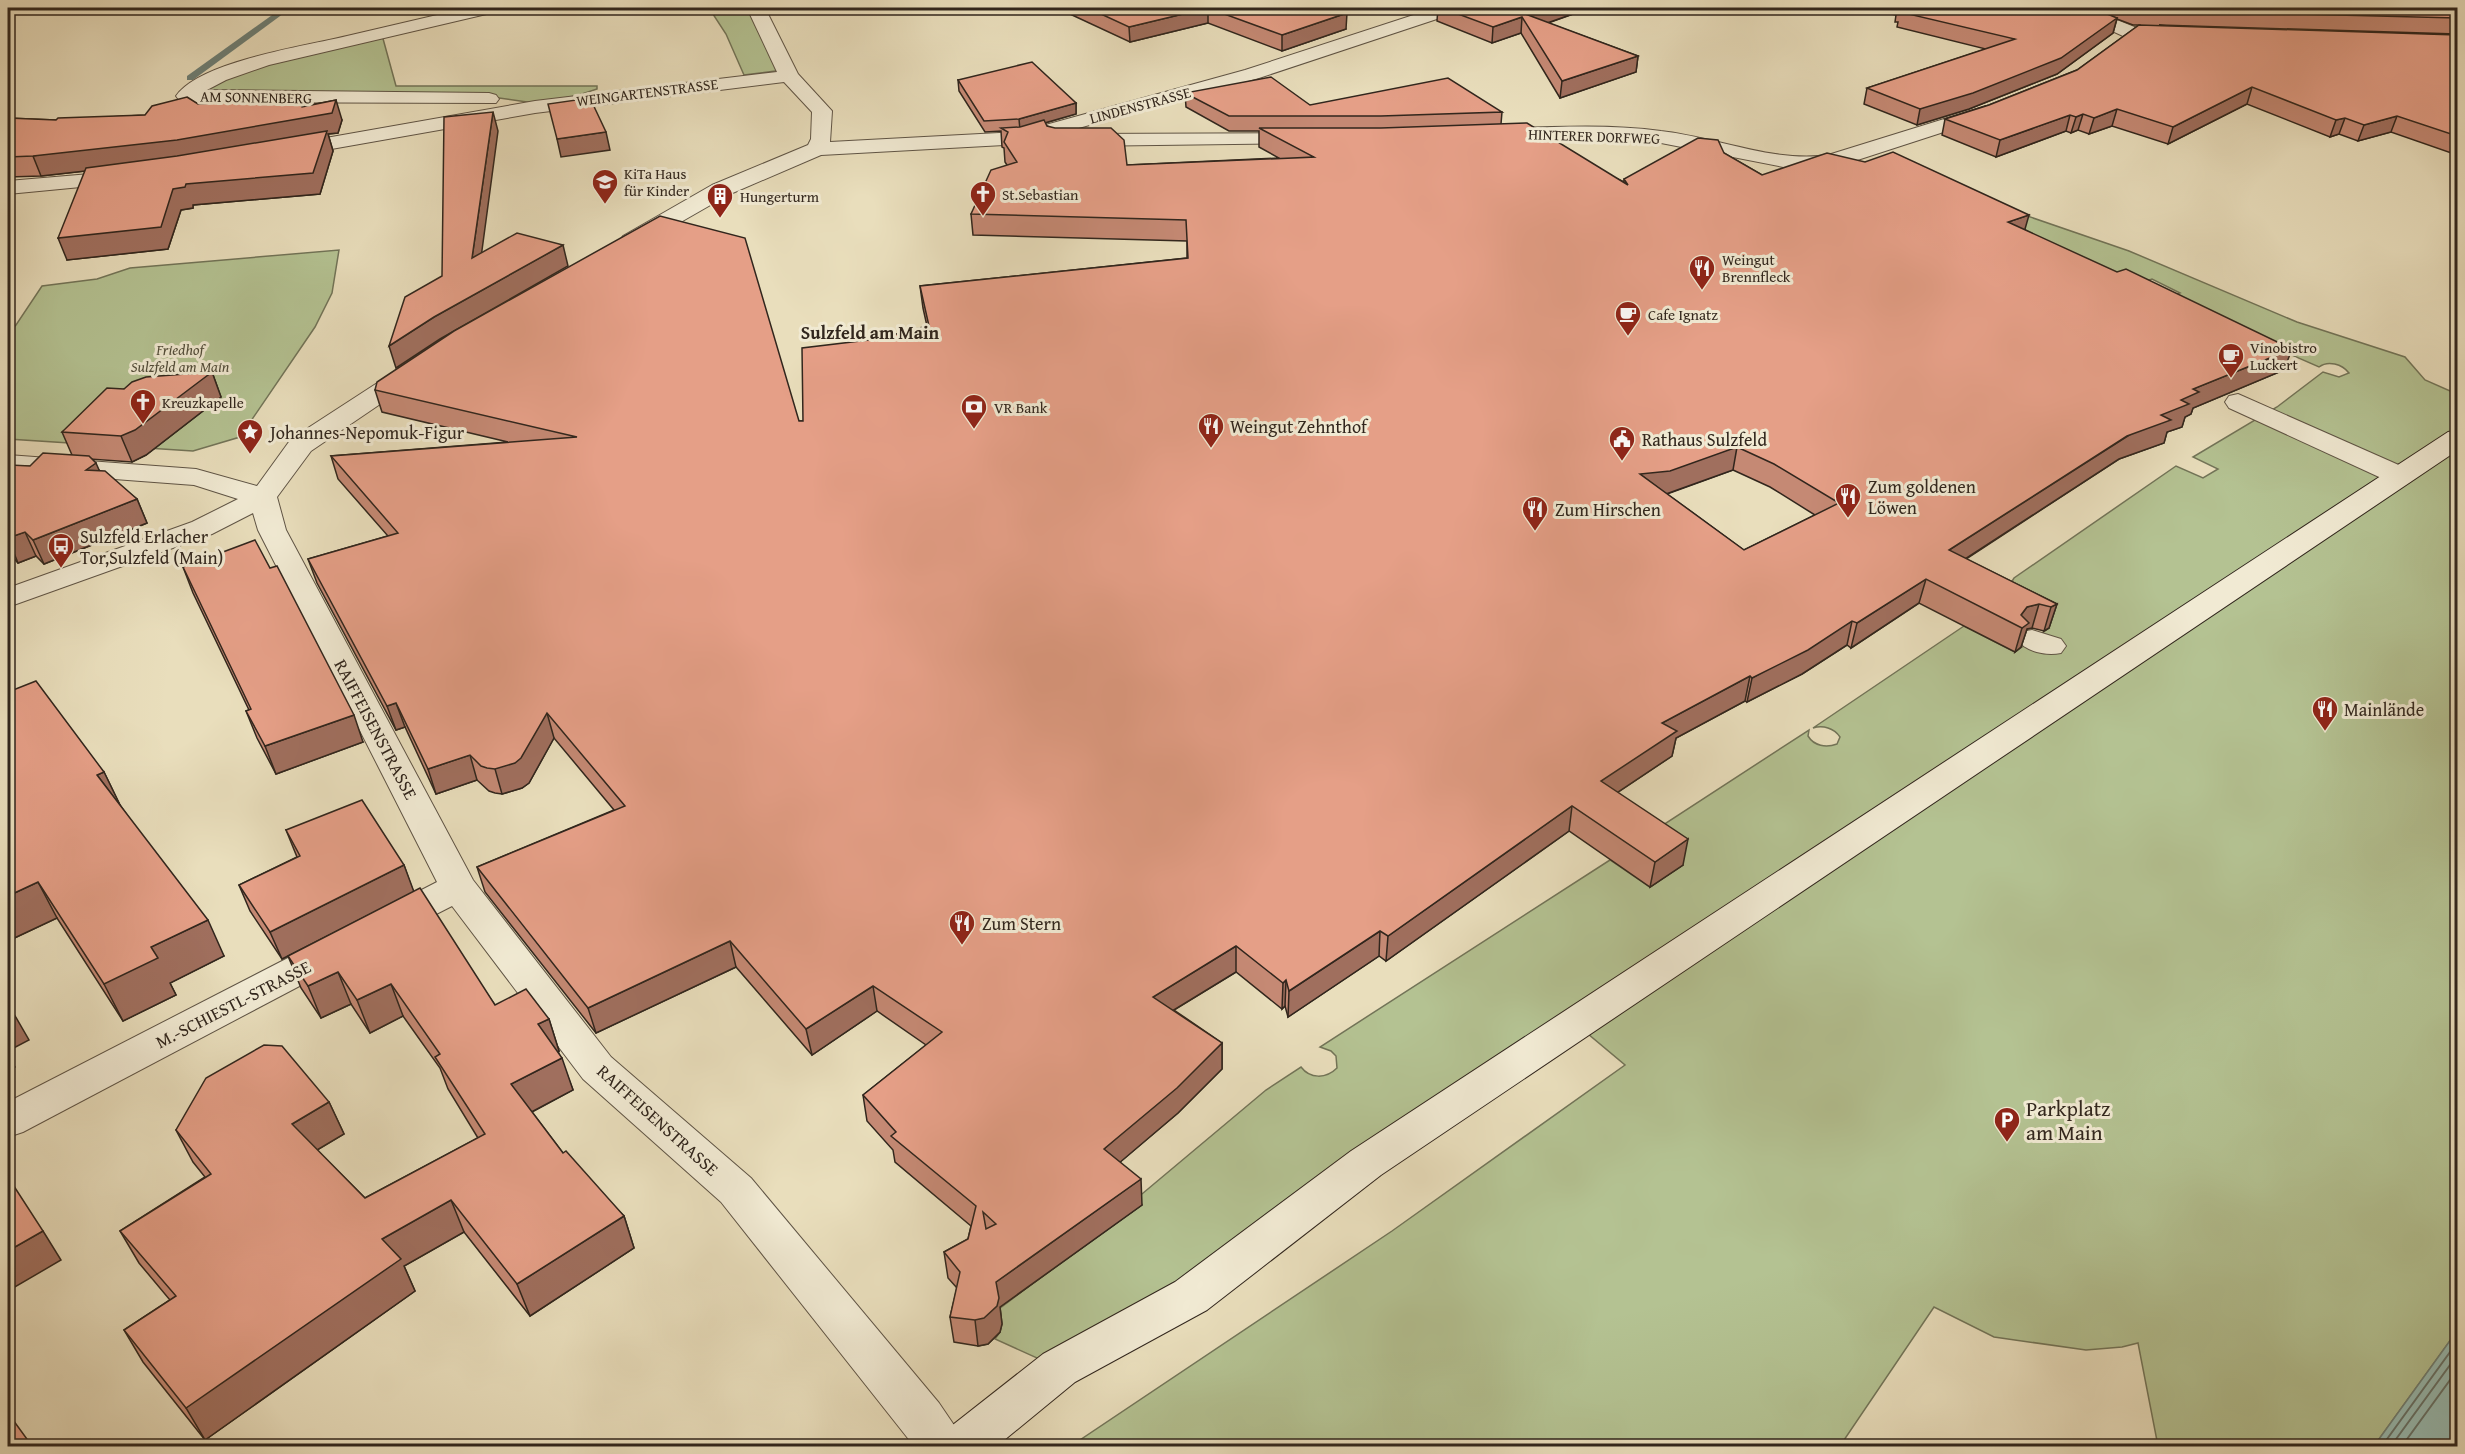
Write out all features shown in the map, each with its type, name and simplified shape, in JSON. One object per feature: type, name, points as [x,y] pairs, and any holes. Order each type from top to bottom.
[{"type":"street","name":"AM SONNENBERG","points":[[489,8],[288,55],[234,71],[195,88],[186,96],[490,99],[522,102],[535,107]]},
{"type":"street","points":[[616,250],[720,190],[817,149],[821,139],[822,111],[789,76],[756,8]]},
{"type":"street","name":"LINDENSTRASSE","points":[[817,149],[1021,138],[1252,74],[1452,8]]},
{"type":"street","points":[[2051,8],[2103,20],[2130,32],[2153,32]]},
{"type":"street","points":[[2111,45],[2130,32]]},
{"type":"street","name":"WEINGARTENSTRASSE","points":[[272,154],[535,107],[789,76]]},
{"type":"street","name":"HINTERER DORFWEG","points":[[1475,136],[1571,132],[1661,137],[1804,165],[1831,161],[1999,106]]},
{"type":"street","points":[[1021,138],[1321,139]]},
{"type":"street","points":[[8,188],[61,185],[149,174]]},
{"type":"street","points":[[8,598],[202,528],[263,497],[301,446],[430,360]]},
{"type":"street","points":[[2238,402],[2400,476]]},
{"type":"street","points":[[962,1446],[1059,1368],[1191,1296],[1366,1163],[2457,438]]},
{"type":"street","points":[[8,463],[196,477],[263,497]]},
{"type":"street","name":"RAIFFEISENSTRASSE","points":[[263,497],[272,530],[458,887],[597,1068],[736,1190],[922,1418],[941,1446]]},
{"type":"street","name":"M.-SCHIESTL-STRASSE","points":[[8,1121],[458,887]]},
{"type":"green space","points":[[709,8],[752,8],[783,70],[744,75],[726,34]]},
{"type":"green space","points":[[382,35],[396,86],[597,86],[597,89],[576,96],[534,103],[492,97],[192,94],[236,72]]},
{"type":"green space","points":[[1978,199],[2129,251],[2297,322],[2405,357],[2425,380],[2457,394],[2457,1331],[2374,1446],[2158,1446],[2138,1343],[2122,1347],[2086,1350],[1994,1337],[1934,1307],[1840,1446],[1071,1446],[1392,1231],[1625,1065],[1576,1024],[1059,1368],[995,1339],[1000,1332],[995,1312],[1062,1261],[1266,1090],[1301,1067],[1309,1074],[1318,1076],[1333,1072],[1337,1068],[1336,1056],[1331,1051],[1320,1047],[1610,860],[1650,887],[1682,865],[1643,838],[1809,730],[1808,736],[1817,744],[1829,746],[1837,744],[1840,737],[1835,731],[1824,727],[1813,728],[1964,626],[2015,652],[2049,628],[1999,602],[2014,578],[2176,466],[2203,478],[2218,469],[2193,457],[2277,407],[2323,372],[2339,377],[2349,373],[2343,367],[2335,364],[2319,367],[2164,299],[2180,293],[2152,279],[2135,285],[2009,240]]},
{"type":"green space","name":"Friedhof Sulzfeld am Main","points":[[339,250],[332,293],[315,327],[240,437],[193,451],[8,439],[8,333],[42,286],[97,279],[130,268]]},
{"type":"water","points":[[2457,1331],[2457,1446],[2374,1446]]},
{"type":"building","points":[[1088,8],[1208,8],[1129,27]]},
{"type":"building","points":[[1208,8],[1338,8],[1347,13],[1282,35]]},
{"type":"building","points":[[1442,8],[1549,8],[1528,15],[1638,56],[1562,81],[1522,17],[1493,27]]},
{"type":"building","points":[[1906,8],[2085,8],[2117,18],[2061,58],[1973,93],[1920,109],[1867,88],[2015,39],[1900,12]]},
{"type":"building","points":[[2132,8],[2457,8],[2457,18],[2138,10]]},
{"type":"building","points":[[2139,25],[2457,35],[2457,136],[2397,116],[2364,125],[2345,118],[2336,120],[2252,87],[2173,127],[2117,109],[2094,118],[2083,114],[2076,117],[2070,115],[2000,140],[1945,119],[1989,105],[2077,70]]},
{"type":"building","points":[[1032,62],[1076,103],[1019,119],[984,121],[958,80]]},
{"type":"building","points":[[1271,77],[1310,105],[1448,78],[1502,112],[1381,116],[1229,116],[1185,93]]},
{"type":"building","points":[[187,97],[198,104],[296,98],[302,107],[336,100],[332,113],[177,140],[8,157],[8,118],[56,120],[58,118],[145,115],[152,106]]},
{"type":"building","points":[[590,98],[606,132],[557,139],[548,104]]},
{"type":"building","points":[[493,112],[472,258],[517,233],[563,245],[434,317],[389,346],[405,297],[442,276],[444,117]]},
{"type":"building","points":[[1044,120],[1047,126],[1055,128],[1111,128],[1124,140],[1127,165],[1314,157],[1259,128],[1381,128],[1527,123],[1628,185],[1624,179],[1698,138],[1718,140],[1724,153],[1762,175],[1827,153],[1865,162],[1893,152],[2029,215],[2008,222],[2117,272],[2126,269],[2292,349],[2193,389],[2199,392],[2181,400],[2189,404],[2161,415],[2171,420],[2127,436],[1949,550],[2057,604],[2051,607],[2039,604],[2027,607],[2021,615],[2029,623],[2022,628],[1926,579],[1857,623],[1852,621],[1808,650],[1752,678],[1750,676],[1662,723],[1677,731],[1601,781],[1688,839],[1655,862],[1572,806],[1388,936],[1380,931],[1289,991],[1286,980],[1283,983],[1236,946],[1153,997],[1222,1043],[1177,1088],[1104,1149],[1141,1179],[996,1282],[999,1298],[997,1306],[984,1318],[975,1320],[950,1317],[960,1272],[944,1252],[968,1239],[976,1206],[891,1136],[896,1132],[863,1095],[942,1032],[873,986],[806,1029],[730,941],[588,1008],[477,867],[625,806],[547,713],[521,758],[515,763],[495,769],[487,768],[481,766],[470,755],[428,769],[396,703],[387,706],[308,559],[398,533],[331,456],[577,437],[375,390],[377,382],[454,331],[660,216],[745,238],[799,421],[803,421],[802,348],[877,339],[929,326],[920,286],[1188,258],[1186,220],[971,214],[991,170],[1017,162],[1004,142],[1008,132],[1001,128],[1020,127]],"holes":[[[1737,447],[1774,464],[1839,503],[1744,550],[1640,474],[1670,471]],[[983,1212],[996,1224],[986,1229]]]},
{"type":"building","points":[[327,131],[313,173],[186,184],[185,187],[173,189],[161,227],[58,238],[86,168],[177,156]]},
{"type":"building","points":[[212,372],[135,430],[121,436],[62,432],[107,388],[124,389],[132,382],[146,377]]},
{"type":"building","points":[[43,453],[89,456],[96,463],[86,470],[105,471],[137,499],[33,540],[25,532],[8,538],[8,467],[10,465],[30,466]]},
{"type":"building","points":[[255,540],[270,568],[277,566],[354,715],[265,746],[246,711],[251,709],[183,567]]},
{"type":"building","points":[[36,681],[104,772],[97,775],[208,920],[151,947],[158,958],[104,984],[38,882],[8,896],[8,692]]},
{"type":"building","points":[[362,800],[404,865],[270,932],[239,885],[300,856],[286,830]]},
{"type":"building","points":[[420,888],[495,1005],[526,989],[549,1019],[538,1024],[562,1058],[511,1084],[563,1153],[566,1151],[624,1216],[517,1284],[451,1200],[382,1239],[401,1259],[186,1408],[124,1330],[176,1296],[120,1231],[211,1174],[176,1130],[206,1078],[264,1045],[282,1046],[329,1102],[292,1124],[365,1198],[485,1134],[435,1057],[440,1054],[391,984],[357,1000],[338,972],[308,986],[288,956]]},
{"type":"building","points":[[8,1002],[14,1014],[8,1017]]},
{"type":"building","points":[[8,1177],[43,1231],[8,1251]]},
{"type":"building","points":[[8,1413],[32,1446],[8,1446]]},
{"type":"waterway","points":[[190,78],[287,8]]},
{"type":"place","name":"KiTa Haus für Kinder","points":[[605,205]]},
{"type":"place","name":"St.Sebastian","points":[[983,217]]},
{"type":"place","name":"Hungerturm","points":[[720,219]]},
{"type":"place","name":"Weingut Brennfleck","points":[[1702,291]]},
{"type":"place","name":"Cafe Ignatz","points":[[1628,337]]},
{"type":"place","name":"Vinobistro Luckert","points":[[2231,379]]},
{"type":"place","name":"Kreuzkapelle","points":[[143,425]]},
{"type":"place","name":"VR Bank","points":[[974,430]]},
{"type":"place","name":"Weingut Zehnthof","points":[[1211,449]]},
{"type":"place","name":"Johannes-Nepomuk-Figur","points":[[250,455]]},
{"type":"place","name":"Rathaus Sulzfeld","points":[[1622,462]]},
{"type":"place","name":"Zum goldenen Löwen","points":[[1848,519]]},
{"type":"place","name":"Zum Hirschen","points":[[1535,532]]},
{"type":"place","name":"Sulzfeld Erlacher Tor,Sulzfeld (Main)","points":[[61,569]]},
{"type":"place","name":"Mainlände","points":[[2325,732]]},
{"type":"place","name":"Zum Stern","points":[[962,946]]},
{"type":"place","name":"Parkplatz am Main","points":[[2007,1143]]},
{"type":"district","name":"Sulzfeld am Main","points":[[870,332]]}]
